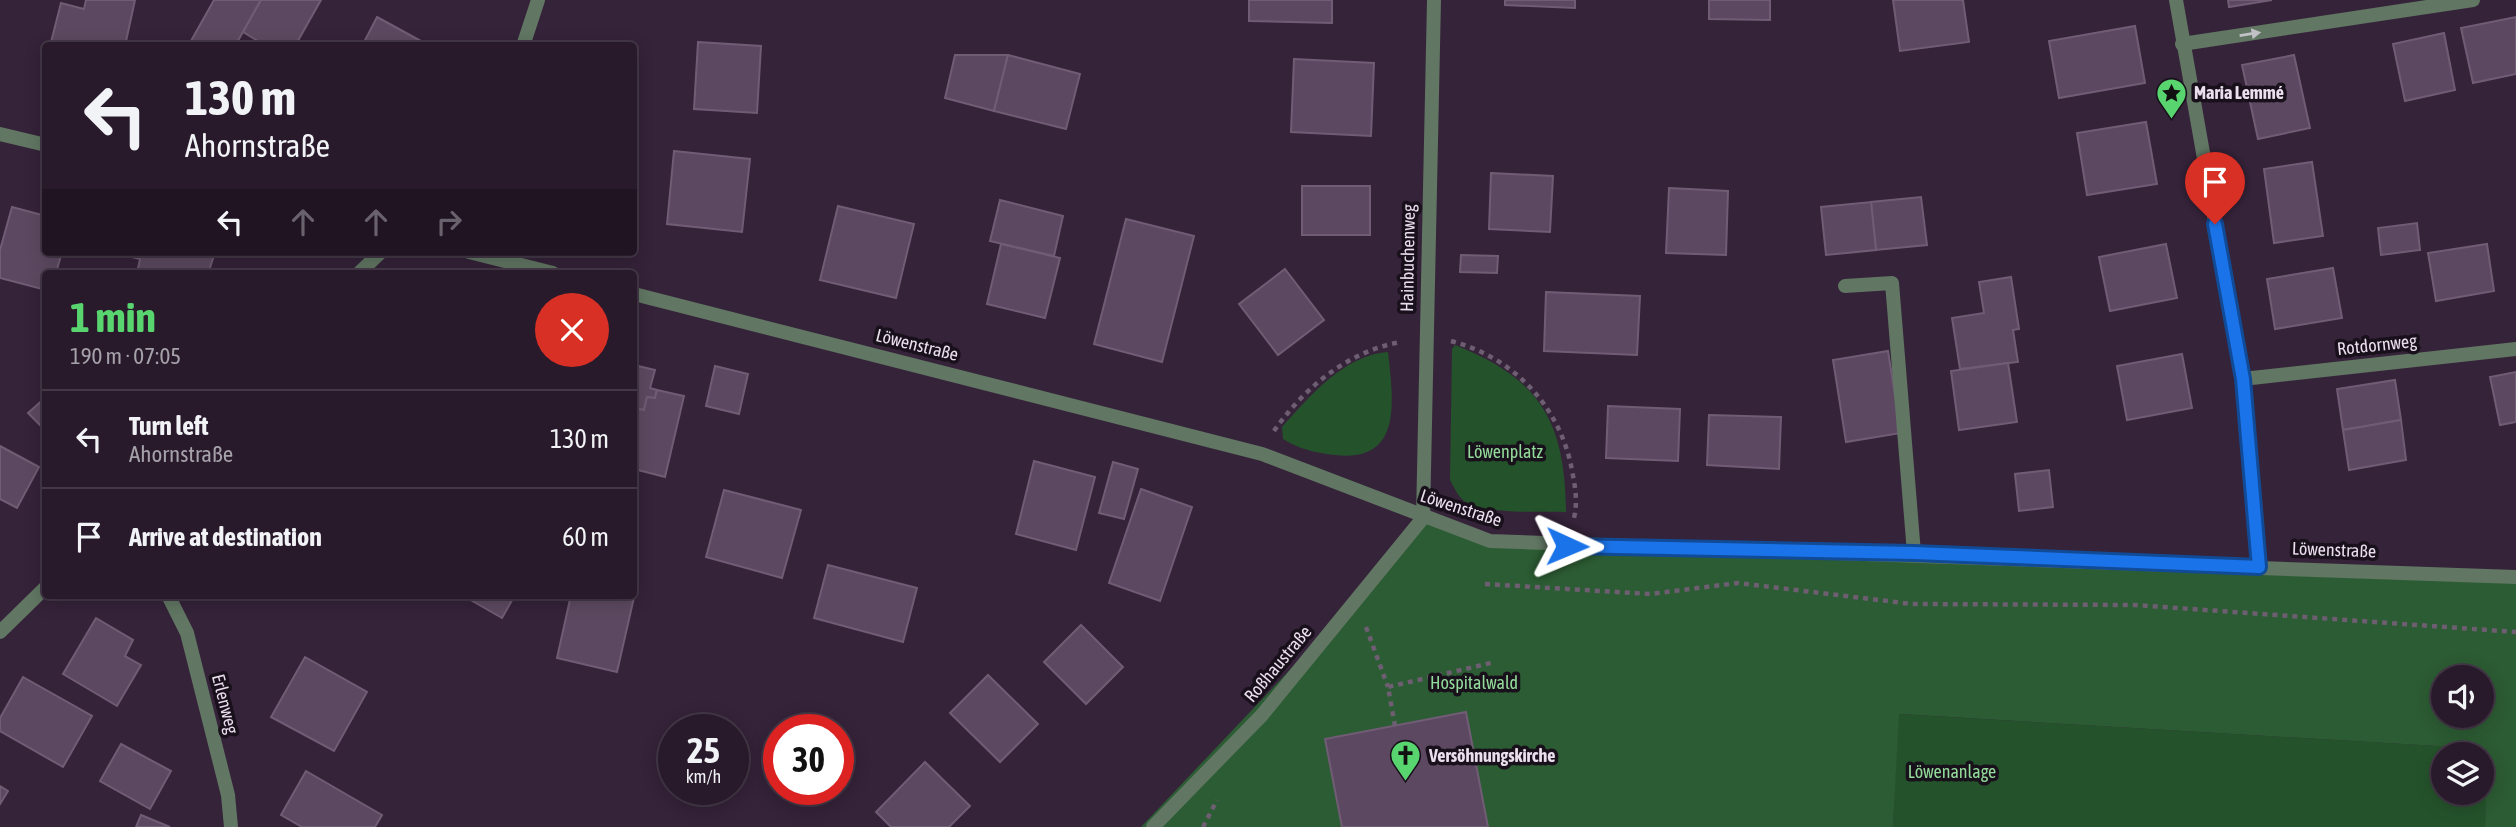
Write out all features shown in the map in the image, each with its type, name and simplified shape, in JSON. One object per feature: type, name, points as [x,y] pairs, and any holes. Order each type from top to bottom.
[{"type":"street","points":[[524,42],[538,0]]},
{"type":"street","name":"Hainbuchenweg","points":[[1423,518],[1434,0]]},
{"type":"street","points":[[2176,0],[2243,379],[2259,567]]},
{"type":"street","points":[[2182,44],[2473,0]]},
{"type":"street","points":[[0,134],[42,144]]},
{"type":"street","points":[[362,270],[377,256]]},
{"type":"street","points":[[484,256],[541,270]]},
{"type":"street","points":[[1845,286],[1892,283],[1914,553]]},
{"type":"street","name":"Löwenstraße","points":[[637,295],[1262,454],[1321,475],[1423,518],[1490,541],[1567,546],[1914,553],[2516,577]]},
{"type":"street","name":"Rotdornweg","points":[[2243,379],[2516,349]]},
{"type":"street","name":"Roßhaustraße","points":[[1153,827],[1262,715],[1423,518]]},
{"type":"street","points":[[0,632],[42,591]]},
{"type":"street","name":"Erlenweg","points":[[170,599],[187,633],[228,795],[232,827]]},
{"type":"path","points":[[1485,584],[1650,594],[1738,583],[1912,604],[2135,605],[2516,632]]},
{"type":"path","points":[[1356,600],[1388,687],[1395,726]]},
{"type":"path","points":[[1388,687],[1495,662]]},
{"type":"green space","name":"Löwenplatz","points":[[1455,345],[1508,373],[1528,389],[1542,407],[1553,429],[1560,453],[1566,512],[1488,509],[1466,502],[1457,492],[1450,480],[1452,349]]},
{"type":"green space","points":[[1388,352],[1392,407],[1383,438],[1373,449],[1357,455],[1335,455],[1308,450],[1283,439],[1282,427],[1329,379],[1357,361]]},
{"type":"green space","name":"Hospitalwald","points":[[1423,518],[1490,541],[2516,577],[2516,827],[2485,827],[2486,805],[2494,805],[2494,742],[2431,742],[2431,746],[1899,714],[1893,827],[1141,827],[1356,600]]},
{"type":"green space","name":"Löwenanlage","points":[[1898,714],[2431,746],[2431,805],[2486,805],[2485,827],[1893,827]]},
{"type":"building","points":[[86,0],[135,0],[126,42],[51,42],[61,3],[84,9]]},
{"type":"building","points":[[214,0],[261,0],[237,42],[191,41]]},
{"type":"building","points":[[261,0],[321,0],[297,42],[259,42],[243,32]]},
{"type":"building","points":[[1249,0],[1332,0],[1332,23],[1249,21]]},
{"type":"building","points":[[1505,0],[1575,0],[1575,8],[1505,5]]},
{"type":"building","points":[[1709,0],[1770,0],[1770,20],[1709,19]]},
{"type":"building","points":[[1893,0],[1963,0],[1969,42],[1900,51]]},
{"type":"building","points":[[2228,0],[2272,0],[2229,7]]},
{"type":"building","points":[[377,17],[423,42],[364,42]]},
{"type":"building","points":[[2516,17],[2516,74],[2473,83],[2461,28]]},
{"type":"building","points":[[2135,26],[2145,83],[2059,98],[2049,41]]},
{"type":"building","points":[[2444,33],[2455,90],[2405,101],[2393,44]]},
{"type":"building","points":[[698,42],[761,46],[757,113],[694,109]]},
{"type":"building","points":[[955,55],[1008,55],[994,111],[945,98]]},
{"type":"building","points":[[1008,55],[1080,74],[1066,129],[994,111]]},
{"type":"building","points":[[2294,55],[2310,128],[2258,139],[2242,65]]},
{"type":"building","points":[[1294,59],[1374,63],[1371,136],[1291,132]]},
{"type":"building","points":[[2146,122],[2157,184],[2087,195],[2077,133]]},
{"type":"building","points":[[674,151],[750,159],[742,232],[667,224]]},
{"type":"building","points":[[2312,162],[2323,236],[2274,243],[2264,169]]},
{"type":"building","points":[[1491,173],[1553,176],[1550,232],[1489,229]]},
{"type":"building","points":[[1302,186],[1370,186],[1370,235],[1302,235]]},
{"type":"building","points":[[1669,188],[1728,191],[1726,255],[1666,253]]},
{"type":"building","points":[[1921,197],[1927,245],[1876,250],[1871,202]]},
{"type":"building","points":[[1000,200],[1063,216],[1054,256],[990,241]]},
{"type":"building","points":[[1871,202],[1876,250],[1826,255],[1821,207]]},
{"type":"building","points":[[838,206],[914,224],[896,298],[820,280]]},
{"type":"building","points":[[12,207],[42,215],[42,256],[61,256],[57,270],[42,270],[42,289],[0,278],[0,250]]},
{"type":"building","points":[[1126,219],[1194,236],[1162,362],[1094,344]]},
{"type":"building","points":[[2417,223],[2420,250],[2381,255],[2378,228]]},
{"type":"building","points":[[1001,244],[1060,258],[1045,318],[987,304]]},
{"type":"building","points":[[2166,244],[2177,298],[2110,311],[2099,257]]},
{"type":"building","points":[[2487,244],[2494,291],[2436,301],[2428,253]]},
{"type":"building","points":[[1461,255],[1498,256],[1497,273],[1460,272]]},
{"type":"building","points":[[128,256],[214,256],[209,270],[138,270],[140,259]]},
{"type":"building","points":[[2333,268],[2342,318],[2275,329],[2267,279]]},
{"type":"building","points":[[1285,269],[1324,320],[1278,355],[1239,304]]},
{"type":"building","points":[[2011,277],[2019,329],[2013,330],[2018,362],[1960,369],[1952,318],[1984,313],[1979,282]]},
{"type":"building","points":[[1546,292],[1640,296],[1637,355],[1544,351]]},
{"type":"building","points":[[1888,351],[1901,433],[1846,442],[1833,360]]},
{"type":"building","points":[[2182,354],[2192,408],[2127,420],[2117,366]]},
{"type":"building","points":[[2008,363],[2017,422],[1959,430],[1951,371]]},
{"type":"building","points":[[637,366],[655,370],[650,388],[657,390],[655,398],[647,397],[644,410],[637,409]]},
{"type":"building","points":[[715,366],[748,374],[739,414],[706,406]]},
{"type":"building","points":[[2516,372],[2516,422],[2500,425],[2490,377]]},
{"type":"building","points":[[2395,380],[2401,420],[2343,430],[2337,389]]},
{"type":"building","points":[[657,390],[684,396],[665,477],[637,470],[637,409],[644,410],[647,397],[655,398]]},
{"type":"building","points":[[42,401],[42,427],[28,413]]},
{"type":"building","points":[[1608,406],[1680,409],[1678,461],[1606,458]]},
{"type":"building","points":[[1709,415],[1781,417],[1779,469],[1707,465]]},
{"type":"building","points":[[2401,420],[2406,460],[2349,470],[2343,430]]},
{"type":"building","points":[[0,446],[39,467],[17,508],[0,499]]},
{"type":"building","points":[[1034,461],[1095,477],[1076,550],[1016,534]]},
{"type":"building","points":[[1113,462],[1138,469],[1124,519],[1099,513]]},
{"type":"building","points":[[2049,470],[2053,507],[2019,511],[2015,474]]},
{"type":"building","points":[[1141,489],[1192,507],[1160,601],[1109,583]]},
{"type":"building","points":[[724,490],[801,510],[782,578],[706,557]]},
{"type":"building","points":[[828,565],[917,588],[903,642],[814,618]]},
{"type":"building","points":[[469,599],[513,599],[502,618]]},
{"type":"building","points":[[570,599],[634,599],[617,672],[557,658]]},
{"type":"building","points":[[96,618],[133,640],[125,656],[141,665],[117,706],[63,674]]},
{"type":"building","points":[[1081,625],[1123,667],[1086,704],[1044,662]]},
{"type":"building","points":[[305,657],[367,692],[334,751],[271,717]]},
{"type":"building","points":[[988,675],[1038,724],[1000,762],[950,713]]},
{"type":"building","points":[[23,677],[92,716],[63,767],[0,731],[0,718]]},
{"type":"building","name":"Versöhnungskirche","points":[[1466,712],[1488,827],[1342,827],[1325,739]]},
{"type":"building","points":[[121,744],[171,771],[150,809],[100,781]]},
{"type":"building","points":[[925,762],[970,806],[949,827],[891,827],[876,812]]},
{"type":"building","points":[[306,771],[382,815],[375,827],[302,827],[281,815]]},
{"type":"building","points":[[0,786],[8,791],[0,804]]},
{"type":"building","points":[[141,815],[170,827],[136,827]]},
{"type":"place","name":"Maria Lemmé","points":[[2171,120]]},
{"type":"place","name":"Versöhnungskirche","points":[[1406,783]]},
{"type":"route","points":[[1567,546],[1914,553],[2259,567],[2243,379],[2215,224]]}]
